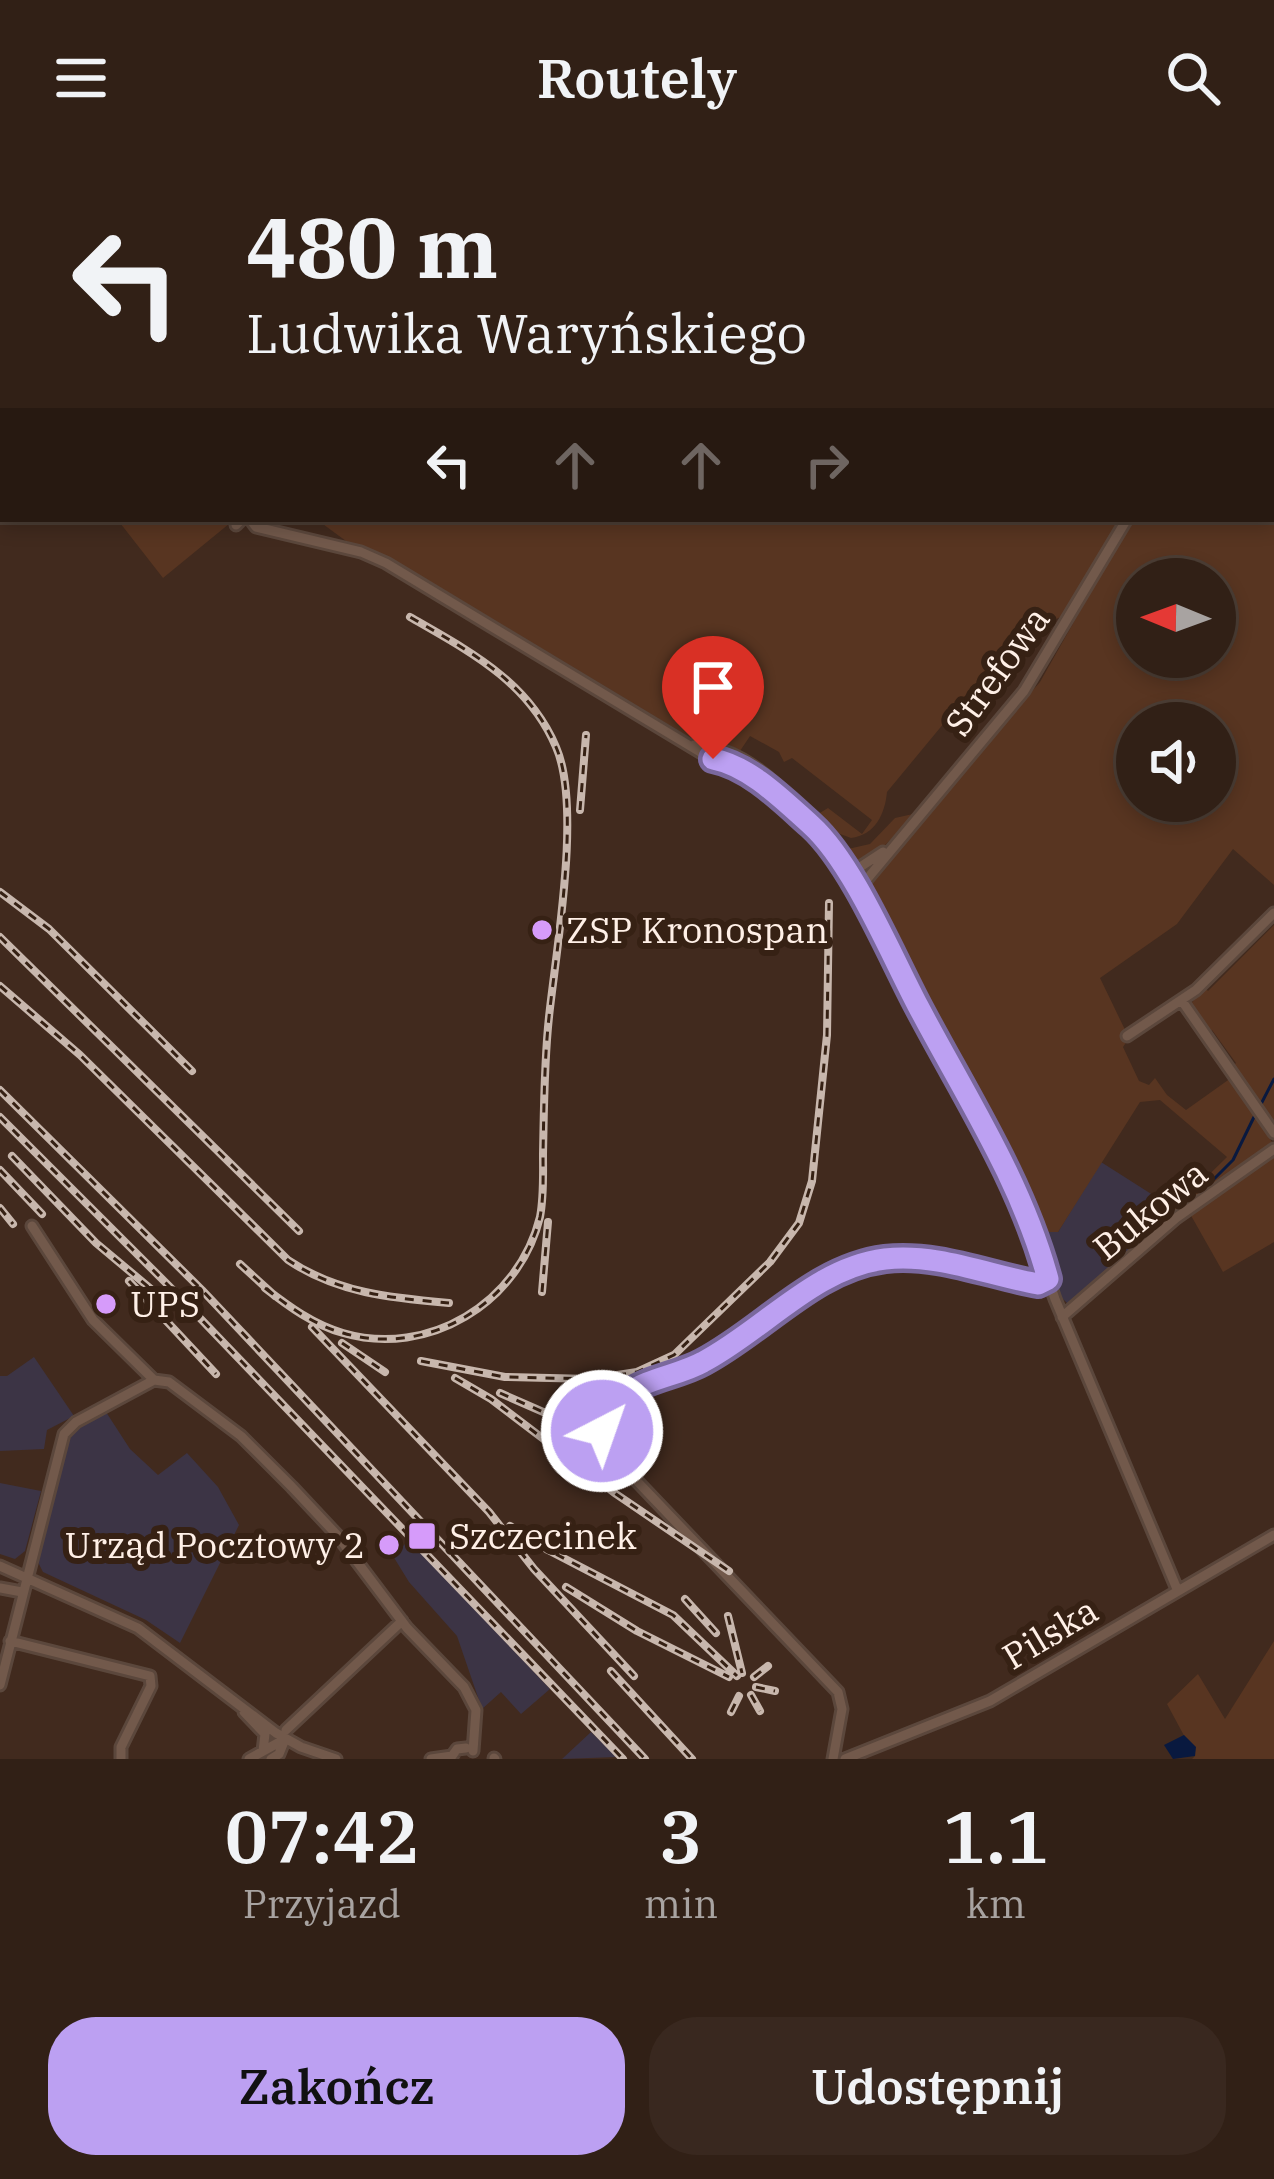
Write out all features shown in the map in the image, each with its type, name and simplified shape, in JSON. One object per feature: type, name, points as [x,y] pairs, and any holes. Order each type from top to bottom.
[{"type":"street","points":[[245,522],[386,563],[766,787],[807,820]]},
{"type":"street","name":"Strefowa","points":[[856,891],[1035,676],[1125,522]]},
{"type":"street","points":[[692,746],[716,746],[771,779],[848,875],[1017,1188],[1062,1317],[1177,1589]]},
{"type":"street","name":"Strefowa","points":[[848,875],[894,843]]},
{"type":"street","points":[[1127,1036],[1182,1001],[1274,913]]},
{"type":"street","points":[[1182,1001],[1274,1133]]},
{"type":"street","name":"Bukowa","points":[[1062,1317],[1154,1236],[1274,1149]]},
{"type":"street","points":[[32,1226],[93,1320],[154,1380],[169,1382],[242,1436],[323,1519],[402,1622],[471,1696],[476,1730],[472,1753],[457,1750],[452,1758],[430,1759]]},
{"type":"street","points":[[833,1759],[842,1708],[838,1692],[613,1456],[603,1439],[605,1420],[626,1395],[705,1361],[826,1280],[862,1264],[914,1258],[1038,1284],[1048,1279]]},
{"type":"street","points":[[0,1685],[67,1430],[154,1380]]},
{"type":"street","name":"Pilska","points":[[845,1759],[968,1712],[1274,1534]]},
{"type":"street","points":[[0,1566],[138,1628],[286,1735],[336,1759]]},
{"type":"street","points":[[0,1588],[22,1592]]},
{"type":"street","points":[[249,1759],[282,1749],[286,1735],[402,1622]]},
{"type":"street","points":[[10,1641],[145,1672],[152,1678],[121,1747],[121,1759]]},
{"type":"street","points":[[232,1699],[265,1734],[267,1755]]},
{"type":"shaded area","points":[[119,522],[231,522],[163,578]]},
{"type":"shaded area","points":[[320,522],[1121,522],[1070,613],[1016,636],[887,792],[877,822],[866,833],[851,838],[832,831],[818,814],[828,808],[862,834],[872,820],[792,758],[784,762],[779,752],[750,736],[740,751],[722,741],[691,738],[396,561],[346,541]]},
{"type":"shaded area","points":[[1130,522],[1274,522],[1274,885],[1233,849],[1177,924],[1100,978],[1129,1038],[1123,1047],[1139,1081],[1149,1085],[1155,1078],[1186,1110],[1231,1078],[1272,1142],[1178,1211],[1174,1209],[1227,1157],[1160,1100],[1140,1102],[1058,1232],[1042,1232],[1022,1181],[866,891],[908,833],[1040,682]]},
{"type":"shaded area","points":[[913,814],[868,857],[849,861],[839,851],[870,844],[895,818]]},
{"type":"shaded area","points":[[1274,925],[1274,1128],[1232,1067],[1236,1063],[1212,1030],[1207,1033],[1190,1005]]},
{"type":"shaded area","points":[[1274,1153],[1274,1242],[1223,1272],[1189,1212]]},
{"type":"shaded area","points":[[1101,1162],[1178,1211],[1069,1305],[1061,1297],[1042,1232],[1058,1232]]},
{"type":"shaded area","points":[[34,1357],[74,1416],[47,1430],[44,1449],[0,1451],[0,1376]]},
{"type":"shaded area","points":[[106,1412],[130,1449],[158,1475],[187,1453],[218,1487],[239,1525],[180,1643],[146,1620],[43,1572],[37,1560],[70,1438]]},
{"type":"shaded area","points":[[0,1483],[41,1491],[25,1551],[15,1559],[0,1554]]},
{"type":"shaded area","points":[[409,1540],[550,1689],[521,1714],[501,1692],[482,1709],[457,1636],[409,1582],[393,1556]]},
{"type":"shaded area","points":[[1274,1641],[1274,1759],[1192,1759],[1195,1756],[1167,1704],[1198,1674],[1225,1719]]},
{"type":"shaded area","points":[[591,1732],[617,1757],[562,1759]]},
{"type":"water","points":[[1184,1735],[1196,1747],[1195,1756],[1173,1759],[1164,1745]]},
{"type":"waterway","points":[[1260,1106],[1274,1079]]},
{"type":"waterway","points":[[1213,1180],[1233,1160],[1254,1117]]},
{"type":"railway","points":[[265,1288],[312,1320],[343,1333],[407,1338],[466,1317],[491,1298],[529,1248],[540,1217],[546,1051],[567,841],[563,773],[544,724],[513,686],[475,656],[410,617]]},
{"type":"railway","points":[[580,810],[586,735]]},
{"type":"railway","points":[[0,892],[49,929],[192,1071]]},
{"type":"railway","points":[[421,1361],[505,1377],[591,1379],[637,1372],[674,1355],[770,1262],[799,1223],[812,1181],[827,1035],[829,903]]},
{"type":"railway","points":[[0,937],[299,1231]]},
{"type":"railway","points":[[0,986],[80,1055],[288,1260],[345,1287],[449,1303]]},
{"type":"railway","points":[[0,1090],[202,1290],[645,1759]]},
{"type":"railway","points":[[0,1117],[173,1290],[623,1759]]},
{"type":"railway","points":[[12,1156],[96,1243],[151,1289]]},
{"type":"railway","points":[[0,1170],[42,1214]]},
{"type":"railway","points":[[0,1208],[13,1224]]},
{"type":"railway","points":[[542,1292],[548,1222]]},
{"type":"railway","points":[[240,1264],[275,1296]]},
{"type":"railway","points":[[129,1281],[216,1374]]},
{"type":"railway","points":[[312,1327],[489,1512],[534,1569],[634,1676]]},
{"type":"railway","points":[[342,1343],[385,1372]]},
{"type":"railway","points":[[455,1378],[729,1571]]},
{"type":"railway","points":[[500,1393],[557,1418]]},
{"type":"railway","points":[[510,1526],[673,1615],[737,1676]]},
{"type":"railway","points":[[566,1587],[637,1631],[729,1677]]},
{"type":"railway","points":[[685,1599],[716,1633]]},
{"type":"railway","points":[[728,1616],[742,1673]]},
{"type":"railway","points":[[754,1677],[768,1666]]},
{"type":"railway","points":[[611,1671],[692,1759]]},
{"type":"railway","points":[[756,1687],[775,1691]]},
{"type":"railway","points":[[751,1695],[760,1711]]},
{"type":"railway","points":[[731,1712],[739,1696]]},
{"type":"place","name":"ZSP Kronospan","points":[[542,930]]},
{"type":"place","name":"UPS","points":[[106,1304]]},
{"type":"place","name":"Szczecinek","points":[[422,1536]]},
{"type":"place","name":"Urząd Pocztowy 2","points":[[389,1545]]},
{"type":"route","points":[[602,1431],[607,1416],[626,1395],[705,1361],[820,1283],[851,1268],[878,1260],[914,1258],[1038,1284],[1048,1279],[1017,1188],[848,875],[810,824],[777,794],[713,759]]}]
